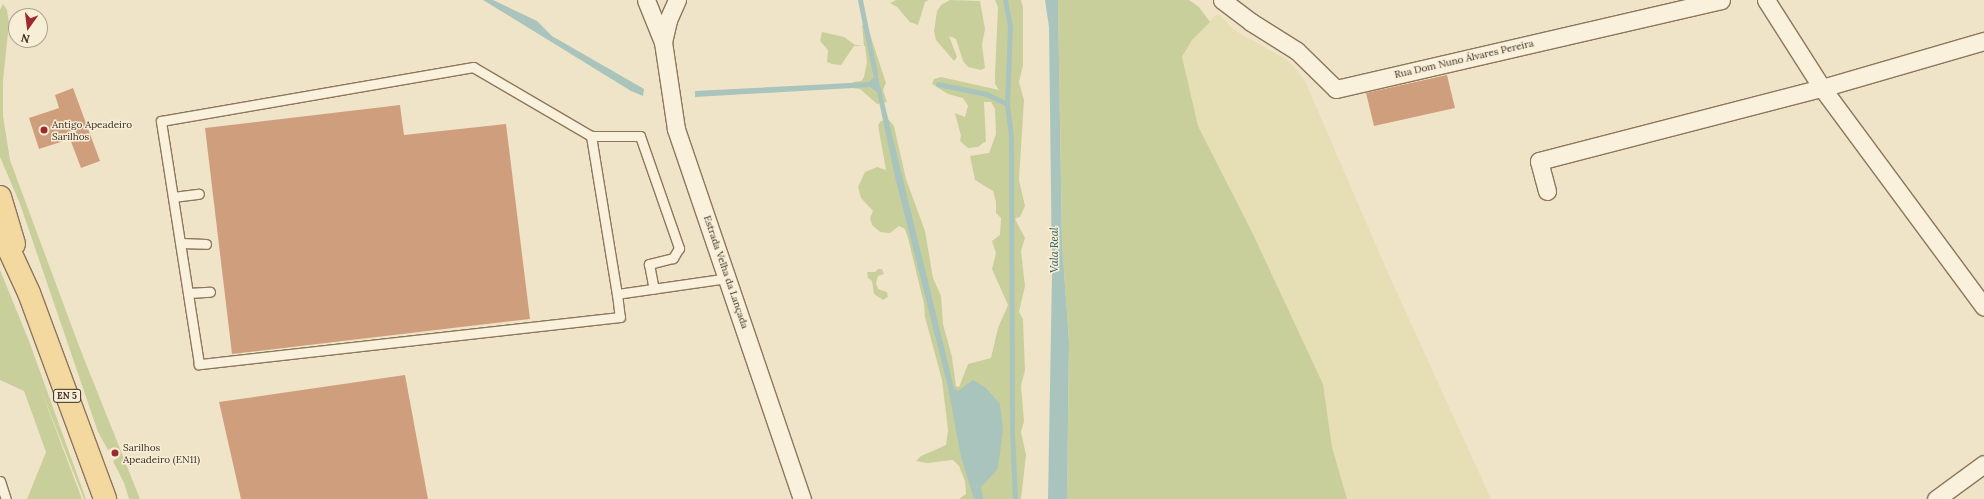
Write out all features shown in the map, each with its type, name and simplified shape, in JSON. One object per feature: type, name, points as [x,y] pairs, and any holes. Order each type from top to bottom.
[{"type":"main road","name":"EN 5","points":[[0,197],[29,293],[105,499]]},
{"type":"main road","name":"EN 5","points":[[0,230],[29,293]]},
{"type":"street","name":"Estrada Velha da Lançada","points":[[646,0],[663,42],[676,129],[802,499]]},
{"type":"street","name":"Estrada Velha da Lançada","points":[[663,42],[668,20],[677,0]]},
{"type":"street","name":"Rua Dom Nuno Álvares Pereira","points":[[1227,3],[1298,51],[1336,89],[1721,0]]},
{"type":"street","points":[[1766,0],[1822,88],[1984,307]]},
{"type":"street","points":[[1547,191],[1539,161],[1822,88],[1984,41]]},
{"type":"street","points":[[1936,499],[1984,464]]},
{"type":"lane","points":[[591,136],[620,317],[199,364],[161,121],[473,67],[591,136],[640,136],[679,248],[673,258],[649,264],[654,289]]},
{"type":"lane","points":[[173,197],[199,194]]},
{"type":"lane","points":[[181,243],[206,244]]},
{"type":"lane","points":[[617,294],[728,278]]},
{"type":"lane","points":[[188,292],[210,292]]},
{"type":"lane","points":[[0,481],[6,499]]},
{"type":"shaded area","points":[[1218,13],[1234,30],[1289,61],[1305,81],[1388,273],[1491,499],[1347,499],[1332,447],[1323,384],[1253,234],[1198,126],[1182,57],[1192,40]]},
{"type":"green space","points":[[896,0],[929,0],[925,2],[918,25],[910,22],[897,7],[890,3]]},
{"type":"green space","points":[[950,0],[980,1],[985,29],[982,45],[985,68],[981,70],[968,67],[963,61],[956,39],[949,36],[957,57],[954,61],[936,40],[934,31],[937,11],[941,5]]},
{"type":"green space","points":[[995,0],[1021,0],[1023,8],[1023,65],[1019,82],[1024,100],[1019,180],[1025,206],[1020,217],[1015,219],[1025,238],[1021,251],[1025,286],[1019,312],[1023,319],[1025,370],[1021,386],[1024,421],[1021,432],[1026,455],[1021,499],[959,499],[966,494],[965,481],[959,466],[953,460],[927,463],[916,461],[921,456],[946,445],[948,430],[942,380],[925,317],[924,304],[908,238],[905,229],[899,226],[890,233],[880,232],[872,225],[870,218],[873,211],[861,198],[858,187],[865,172],[877,167],[886,170],[878,125],[881,121],[889,120],[894,126],[906,179],[925,231],[933,278],[941,296],[943,324],[952,357],[956,386],[959,387],[968,364],[991,358],[998,328],[1008,305],[992,269],[996,253],[992,241],[1000,235],[1001,218],[996,213],[996,202],[993,191],[975,180],[970,156],[989,153],[996,134],[995,109],[991,102],[984,102],[986,141],[978,147],[968,148],[960,141],[961,136],[955,113],[965,117],[968,106],[963,98],[948,94],[932,84],[934,79],[941,77],[999,90],[995,84],[998,7]]},
{"type":"green space","points":[[1058,0],[1189,0],[1199,7],[1210,22],[1192,40],[1182,57],[1198,126],[1253,234],[1323,384],[1332,447],[1347,499],[1067,499],[1069,341],[1062,243]]},
{"type":"green space","points":[[3,4],[7,10],[8,16],[8,33],[3,81],[3,116],[10,160],[79,346],[140,499],[129,499],[124,483],[113,461],[119,457],[114,447],[108,450],[98,432],[20,204],[0,157],[0,10]]},
{"type":"green space","points":[[862,25],[868,28],[886,83],[883,90],[887,102],[877,104],[860,89],[852,88],[853,82],[861,81],[864,77],[867,62]]},
{"type":"green space","points":[[822,32],[844,37],[855,45],[864,46],[854,46],[841,65],[832,64],[827,62],[828,50],[820,41]]},
{"type":"green space","points":[[878,269],[882,269],[884,274],[878,276],[876,283],[878,289],[887,292],[888,297],[883,300],[874,294],[872,281],[868,278],[867,272],[875,272]]},
{"type":"green space","points":[[0,270],[29,341],[86,499],[84,499],[39,385],[82,499],[27,499],[46,452],[24,391],[0,380]]},
{"type":"water","points":[[483,0],[493,0],[537,21],[552,36],[644,89],[643,96],[631,91]]},
{"type":"water","name":"Vala Real","points":[[1045,0],[1058,0],[1062,243],[1069,341],[1067,499],[1048,499],[1052,273],[1049,27]]},
{"type":"water","points":[[872,64],[877,73],[954,388],[958,391],[973,380],[986,388],[1000,404],[1003,429],[997,470],[981,487],[983,499],[974,499],[961,457],[948,387],[895,177],[877,92],[870,87],[695,97],[695,91],[869,82],[874,77]]},
{"type":"building","points":[[1447,75],[1455,108],[1374,126],[1366,93]]},
{"type":"building","points":[[73,88],[100,161],[81,168],[70,139],[39,149],[29,118],[59,108],[55,95]]},
{"type":"building","points":[[400,105],[404,135],[506,124],[530,319],[232,354],[205,128]]},
{"type":"building","points":[[405,375],[428,499],[241,499],[219,402]]},
{"type":"waterway","points":[[860,0],[875,73]]},
{"type":"waterway","points":[[1005,0],[1010,26],[1007,104]]},
{"type":"waterway","points":[[938,84],[986,94],[1007,104],[1011,137],[1012,431],[1015,499]]},
{"type":"place","name":"Antigo Apeadeiro Sarilhos","points":[[44,130]]},
{"type":"place","name":"Sarilhos Apeadeiro (EN11)","points":[[115,453]]}]
